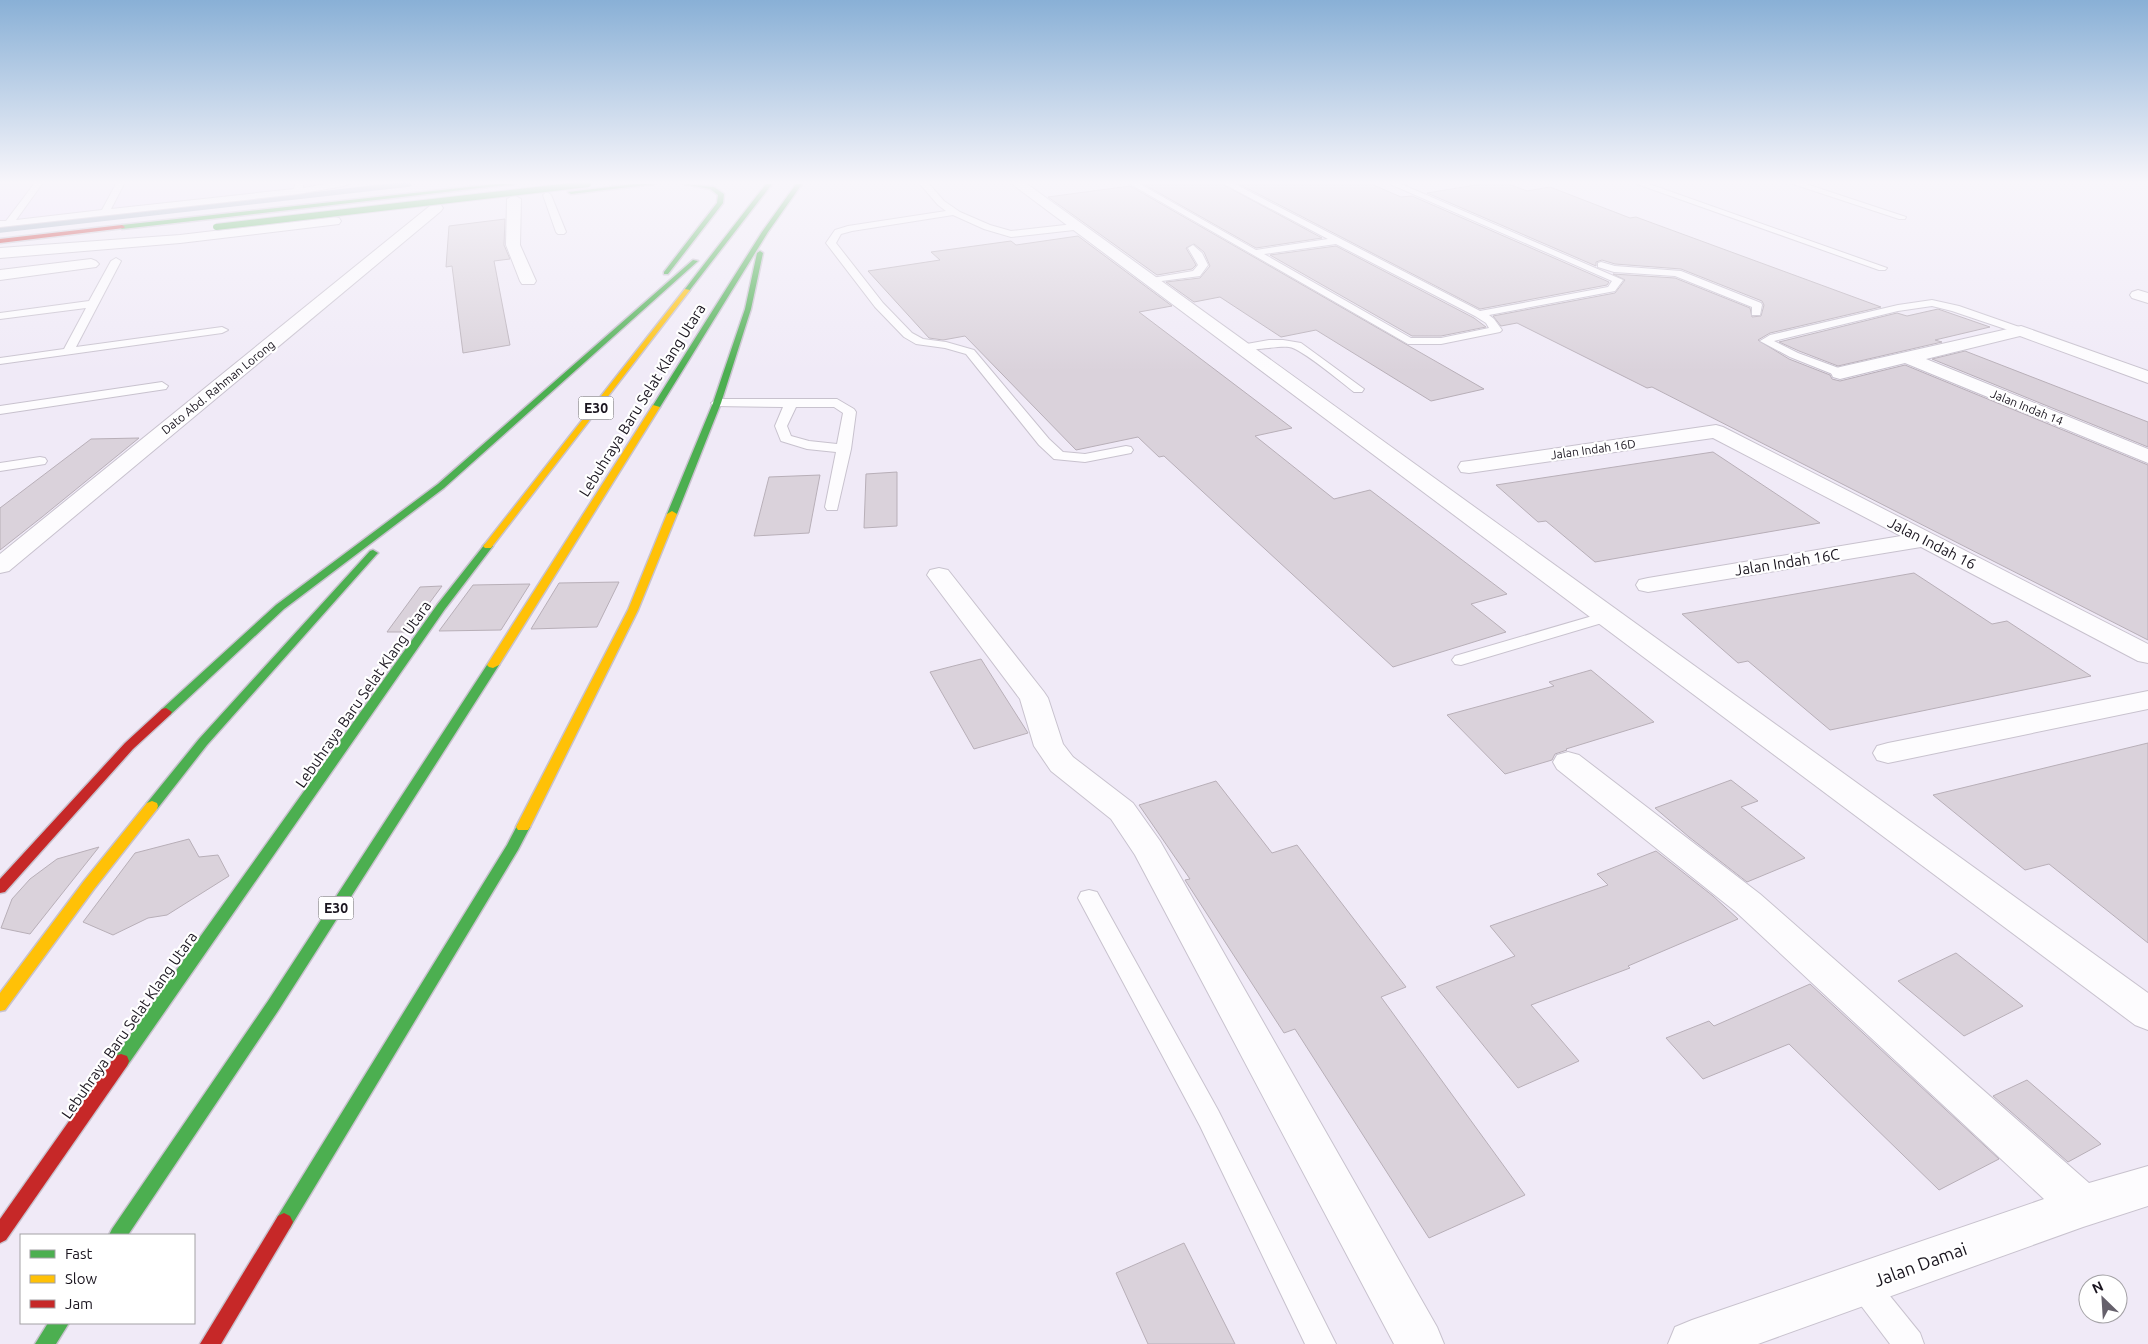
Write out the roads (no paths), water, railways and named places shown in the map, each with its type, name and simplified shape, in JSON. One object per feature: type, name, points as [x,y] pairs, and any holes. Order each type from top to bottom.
[{"type":"main road","points":[[0,253],[52,247]]},
{"type":"main road","points":[[633,315],[687,247]]},
{"type":"main road","points":[[0,888],[129,746],[280,607],[409,512],[441,486],[711,247]]},
{"type":"main road","name":"Lebuhraya Baru Selat Klang Utara","points":[[0,1234],[441,607],[721,247]]},
{"type":"main road","name":"Lebuhraya Baru Selat Klang Utara","points":[[119,1234],[273,1006],[529,610],[756,247]]},
{"type":"main road","points":[[210,1344],[513,847],[633,610],[717,403],[748,309],[763,247]]},
{"type":"main road","points":[[0,1006],[89,885],[203,742],[409,512]]},
{"type":"main road","points":[[45,1344],[58,1324]]},
{"type":"street","points":[[0,253],[81,247]]},
{"type":"street","points":[[165,255],[234,247]]},
{"type":"street","name":"Dato Abd. Rahman Lorong","points":[[0,566],[389,247]]},
{"type":"street","points":[[514,247],[528,281]]},
{"type":"street","points":[[1102,247],[2148,1014]]},
{"type":"street","points":[[0,275],[135,258]]},
{"type":"street","points":[[1840,373],[2022,331],[2148,377]]},
{"type":"street","name":"Jalan Indah 14","points":[[1906,357],[2148,457]]},
{"type":"street","name":"Jalan Indah 16D","points":[[1469,467],[1716,430]]},
{"type":"street","name":"Jalan Indah 16","points":[[1716,430],[2148,655]]},
{"type":"street","name":"Jalan Indah 16C","points":[[1648,585],[1925,539]]},
{"type":"street","points":[[939,575],[1034,698],[1049,746],[1062,764],[1122,810],[1148,850],[1420,1344]]},
{"type":"street","points":[[1888,753],[2148,700]]},
{"type":"street","points":[[1568,762],[1748,903],[2083,1206]]},
{"type":"street","name":"Jalan Damai","points":[[1692,1344],[2083,1206],[2148,1186]]},
{"type":"lane","points":[[834,247],[879,305],[908,335],[920,342],[970,352],[1044,442],[1059,456],[1085,458],[1126,450]]},
{"type":"lane","points":[[1243,247],[1408,341],[1422,343],[1496,330],[1490,321],[1479,314],[1349,247]]},
{"type":"lane","points":[[1254,253],[1294,247]]},
{"type":"lane","points":[[1479,314],[1555,298],[1611,290],[1618,280],[1540,247]]},
{"type":"lane","points":[[1555,247],[1585,260],[1614,269],[1677,273],[1757,305],[1756,313]]},
{"type":"lane","points":[[1821,247],[1882,268]]},
{"type":"lane","points":[[1150,281],[1196,274],[1203,265],[1193,248]]},
{"type":"lane","points":[[68,351],[116,261]]},
{"type":"lane","points":[[1840,373],[1794,356],[1766,341],[1770,338],[1898,308],[1932,303],[1955,308],[2022,331]]},
{"type":"lane","points":[[0,316],[93,304]]},
{"type":"lane","points":[[0,361],[222,330]]},
{"type":"lane","points":[[1241,348],[1285,342],[1297,345],[1358,389]]},
{"type":"lane","points":[[0,410],[162,386]]},
{"type":"lane","points":[[717,403],[837,403],[846,407],[850,412],[832,508]]},
{"type":"lane","points":[[791,403],[781,426],[786,438],[807,445],[844,449]]},
{"type":"lane","points":[[0,467],[40,461]]},
{"type":"lane","points":[[1461,660],[1606,617]]},
{"type":"lane","points":[[1089,898],[1209,1118],[1321,1344]]},
{"type":"lane","points":[[1863,1285],[1909,1344]]}]
